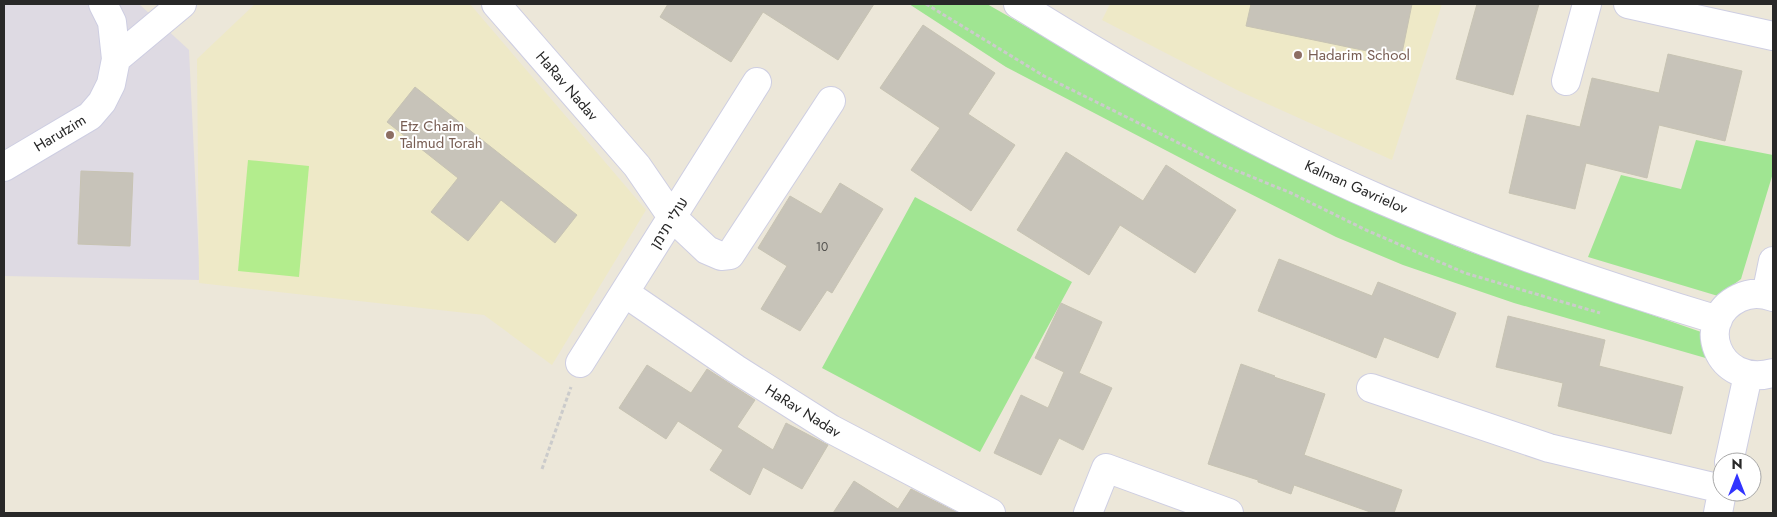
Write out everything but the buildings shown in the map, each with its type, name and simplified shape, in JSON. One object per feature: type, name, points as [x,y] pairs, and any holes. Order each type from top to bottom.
[{"type":"street","name":"Harutzim","points":[[4,167],[90,116],[102,102],[111,84],[116,59],[112,22],[103,4]]},
{"type":"street","points":[[116,59],[182,4]]},
{"type":"street","name":"HaRav Nadav","points":[[496,4],[637,166],[672,217],[707,250],[721,256],[730,255],[831,101]]},
{"type":"street","name":"Kalman Gavrielov","points":[[1018,4],[1204,114],[1302,164],[1374,196],[1505,248],[1658,302],[1718,320]]},
{"type":"street","points":[[1566,81],[1587,4]]},
{"type":"street","points":[[1628,4],[1773,36]]},
{"type":"street","name":"עולי תימן","points":[[580,363],[757,82]]},
{"type":"street","points":[[1733,452],[1760,374],[1735,370],[1724,361],[1715,339],[1718,320],[1732,301],[1754,293],[1770,296],[1773,261]]},
{"type":"street","name":"HaRav Nadav","points":[[624,293],[736,369],[831,429],[991,513]]},
{"type":"street","points":[[1371,388],[1549,448],[1712,488]]},
{"type":"street","points":[[1088,513],[1106,468],[1229,513]]},
{"type":"path","points":[[542,469],[580,363]]},
{"type":"shaded area","points":[[4,4],[139,4],[189,50],[200,280],[4,276]]},
{"type":"shaded area","name":"Etz Chaim Talmud Torah","points":[[255,4],[470,4],[646,210],[552,365],[484,315],[199,283],[197,59]]},
{"type":"shaded area","name":"Hadarim School","points":[[1110,4],[1442,4],[1392,160],[1239,91],[1102,20]]},
{"type":"green space","points":[[909,4],[987,4],[1170,109],[1371,210],[1465,250],[1704,333],[1716,361],[1514,303],[1403,265],[1336,237],[1006,67]]},
{"type":"green space","points":[[1696,140],[1773,155],[1773,173],[1741,279],[1718,296],[1588,257],[1621,175],[1681,189]]},
{"type":"green space","points":[[248,160],[309,166],[299,277],[238,271]]},
{"type":"green space","points":[[915,197],[1072,282],[980,452],[822,368]]},
{"type":"place","name":"Hadarim School","points":[[1298,55]]},
{"type":"place","name":"Etz Chaim Talmud Torah","points":[[390,135]]}]
